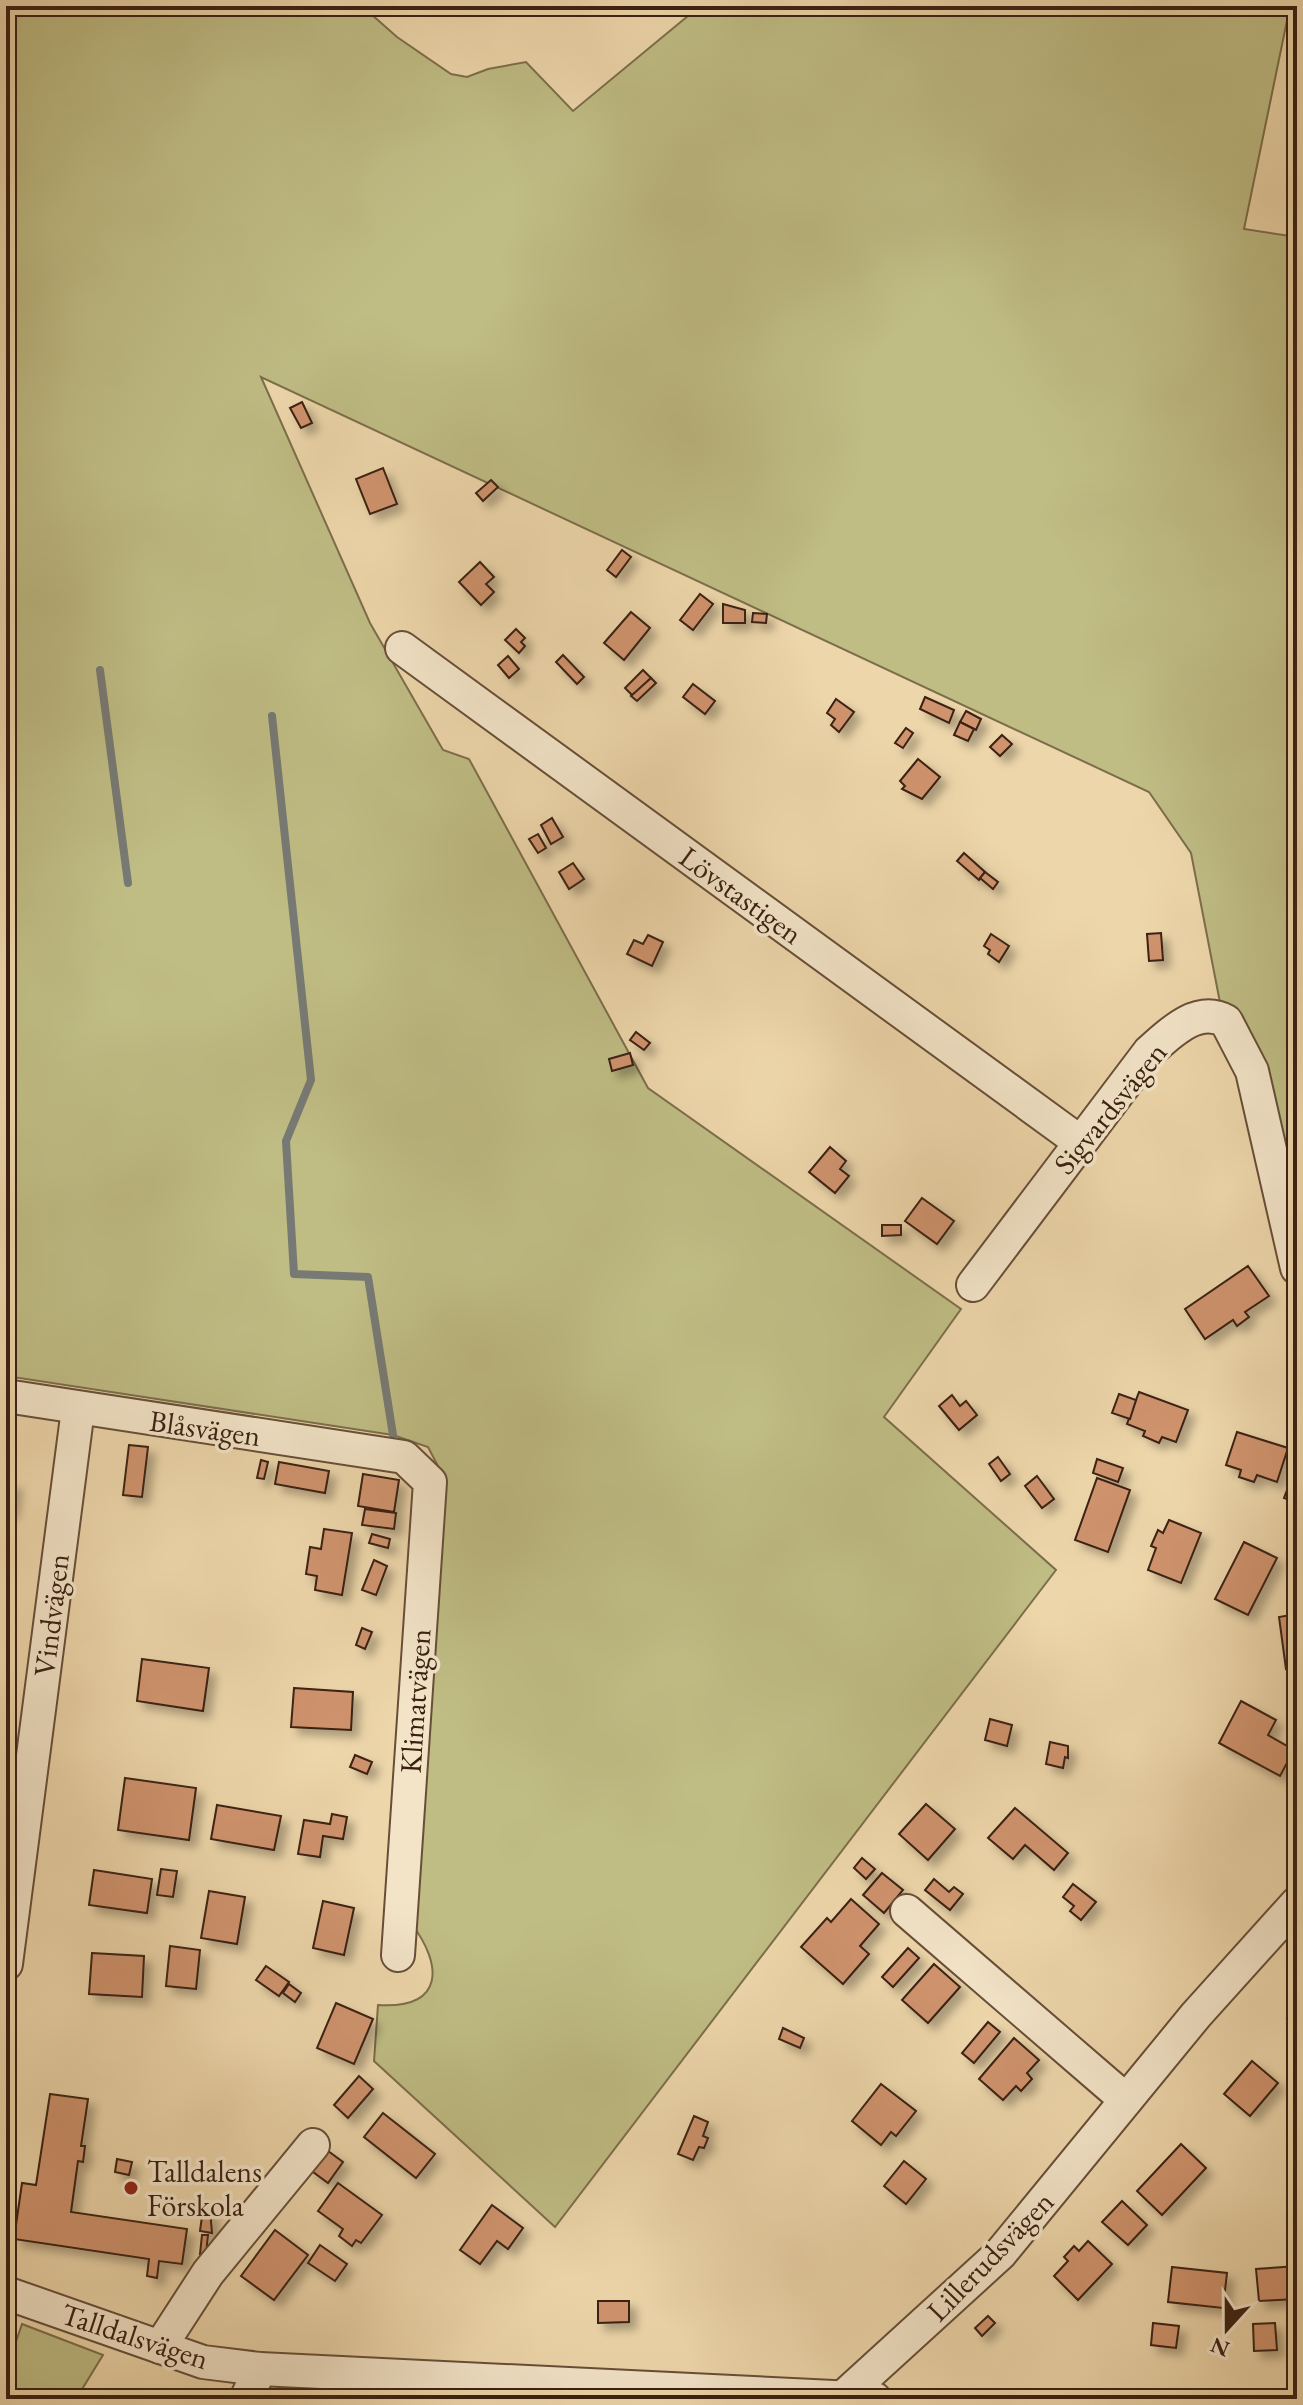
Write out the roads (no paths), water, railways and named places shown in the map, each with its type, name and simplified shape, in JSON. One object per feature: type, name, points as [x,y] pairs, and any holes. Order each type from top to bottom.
[{"type":"street","name":"Lövstastigen","points":[[402,648],[1080,1142]]},
{"type":"street","name":"Sigvardsvägen","points":[[973,1285],[1149,1052],[1171,1031],[1205,1017],[1223,1018],[1252,1071],[1297,1268]]},
{"type":"street","name":"Blåsvägen","points":[[6,1396],[404,1457]]},
{"type":"street","name":"Vindvägen","points":[[6,1964],[78,1409]]},
{"type":"street","name":"Klimatvägen","points":[[398,1955],[430,1482],[404,1457]]},
{"type":"street","name":"Lillerudsvägen","points":[[842,2398],[1000,2254],[1126,2100],[1297,1903]]},
{"type":"street","points":[[907,1911],[1126,2100]]},
{"type":"street","points":[[160,2347],[208,2273],[313,2145]]},
{"type":"street","name":"Talldalsvägen","points":[[6,2293],[203,2362],[260,2369],[875,2399]]},
{"type":"street","points":[[246,2399],[260,2369]]},
{"type":"waterway","points":[[100,670],[128,883]]},
{"type":"waterway","points":[[272,716],[311,1080],[286,1141],[294,1274],[368,1277],[393,1435]]},
{"type":"place","name":"Talldalens Förskola","points":[[131,2188]]}]
